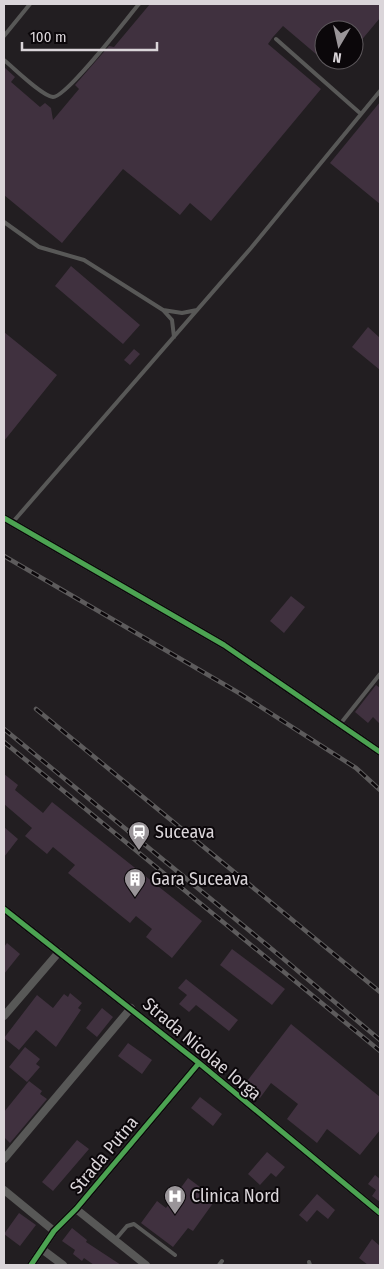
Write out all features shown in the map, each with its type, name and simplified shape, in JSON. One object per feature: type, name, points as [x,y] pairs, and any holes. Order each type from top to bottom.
[{"type":"street","points":[[4,518],[224,645],[341,723],[380,752]]},
{"type":"street","name":"Strada Nicolae Iorga","points":[[4,909],[200,1063],[380,1213]]},
{"type":"street","points":[[5,1014],[59,952]]},
{"type":"street","points":[[4,1159],[131,1008]]},
{"type":"street","name":"Strada Putna","points":[[31,1265],[43,1250],[54,1231],[76,1209],[200,1063]]},
{"type":"street","points":[[4,1190],[54,1231]]},
{"type":"street","points":[[76,1209],[146,1265]]},
{"type":"street","points":[[43,1250],[63,1265]]},
{"type":"lane","points":[[4,36],[30,4]]},
{"type":"lane","points":[[4,60],[43,91],[53,97],[59,96],[76,80],[139,4]]},
{"type":"lane","points":[[276,39],[361,114]]},
{"type":"lane","points":[[12,523],[197,310],[380,91]]},
{"type":"lane","points":[[4,222],[39,247],[84,260],[163,310],[172,320],[174,337]]},
{"type":"lane","points":[[163,310],[182,313],[197,310]]},
{"type":"lane","points":[[341,723],[380,674]]},
{"type":"lane","points":[[114,1240],[127,1226],[134,1224],[176,1256]]},
{"type":"lane","points":[[219,1265],[222,1261]]},
{"type":"building","points":[[150,4],[380,4],[380,18],[364,37],[364,20],[314,20],[314,52],[283,26],[273,37],[268,44],[321,89],[211,221],[190,203],[180,215],[123,169],[62,243],[4,195],[4,67],[15,77],[11,82],[40,107],[45,103],[51,108],[53,120],[79,89],[75,85],[109,46],[114,47]]},
{"type":"building","points":[[380,102],[380,204],[330,163]]},
{"type":"building","points":[[71,266],[140,325],[123,344],[55,286]]},
{"type":"building","points":[[368,327],[380,338],[380,370],[352,347]]},
{"type":"building","points":[[4,332],[57,375],[4,441]]},
{"type":"building","points":[[134,349],[140,354],[130,365],[124,360]]},
{"type":"building","points":[[291,596],[305,607],[284,633],[270,621]]},
{"type":"building","points":[[376,685],[380,688],[380,724],[373,717],[368,723],[355,712]]},
{"type":"building","name":"Gara Suceava","points":[[4,774],[18,785],[15,790],[43,813],[52,802],[202,921],[172,958],[146,937],[152,929],[136,916],[130,923],[68,873],[75,865],[53,847],[47,854],[25,836],[32,828],[4,804]]},
{"type":"building","points":[[4,827],[18,839],[4,857]]},
{"type":"building","points":[[7,943],[20,954],[4,974],[4,947]]},
{"type":"building","points":[[232,949],[285,989],[272,1005],[220,965]]},
{"type":"building","points":[[186,979],[238,1020],[229,1031],[196,1005],[189,1012],[179,1004],[187,995],[178,988]]},
{"type":"building","points":[[70,993],[82,1003],[78,1008],[81,1010],[56,1047],[36,1030],[19,1050],[4,1038],[37,995],[53,1008],[64,994],[68,997]]},
{"type":"building","points":[[102,1008],[113,1017],[97,1037],[86,1028]]},
{"type":"building","points":[[291,1024],[380,1097],[380,1130],[360,1155],[327,1129],[317,1143],[287,1119],[298,1104],[271,1083],[260,1098],[244,1085]]},
{"type":"building","points":[[128,1043],[152,1060],[142,1074],[118,1056]]},
{"type":"building","points":[[25,1047],[40,1059],[36,1064],[40,1067],[27,1082],[9,1067]]},
{"type":"building","points":[[29,1081],[42,1091],[40,1094],[47,1099],[10,1143],[4,1137],[4,1112]]},
{"type":"building","points":[[200,1097],[222,1114],[213,1126],[191,1108]]},
{"type":"building","points":[[77,1140],[89,1149],[53,1191],[42,1182]]},
{"type":"building","points":[[267,1152],[285,1167],[276,1177],[271,1173],[260,1185],[248,1174]]},
{"type":"building","points":[[375,1175],[380,1179],[380,1202],[372,1196],[376,1190],[368,1184]]},
{"type":"building","name":"Clinica Nord","points":[[188,1178],[216,1199],[193,1231],[188,1228],[173,1247],[141,1223],[157,1201],[166,1208]]},
{"type":"building","points":[[317,1194],[335,1210],[328,1219],[317,1210],[307,1222],[299,1215]]},
{"type":"building","points":[[19,1213],[36,1225],[20,1246],[4,1234]]},
{"type":"building","points":[[72,1228],[87,1240],[86,1242],[121,1265],[94,1265],[84,1258],[82,1261],[73,1254],[75,1250],[62,1241]]},
{"type":"building","points":[[372,1239],[380,1246],[380,1265],[368,1265],[359,1258]]},
{"type":"railway","points":[[4,556],[239,693],[356,768],[380,790]]},
{"type":"railway","points":[[36,709],[380,992]]},
{"type":"railway","points":[[4,729],[380,1040]]},
{"type":"railway","points":[[4,742],[380,1051]]},
{"type":"cycle path","points":[[4,518],[224,645],[380,752]]},
{"type":"cycle path","points":[[4,909],[199,1063],[380,1213]]},
{"type":"cycle path","points":[[31,1265],[54,1231],[76,1209],[199,1063]]},
{"type":"place","name":"Suceava","points":[[139,851]]},
{"type":"place","name":"Gara Suceava","points":[[135,898]]},
{"type":"place","name":"Clinica Nord","points":[[175,1215]]}]
